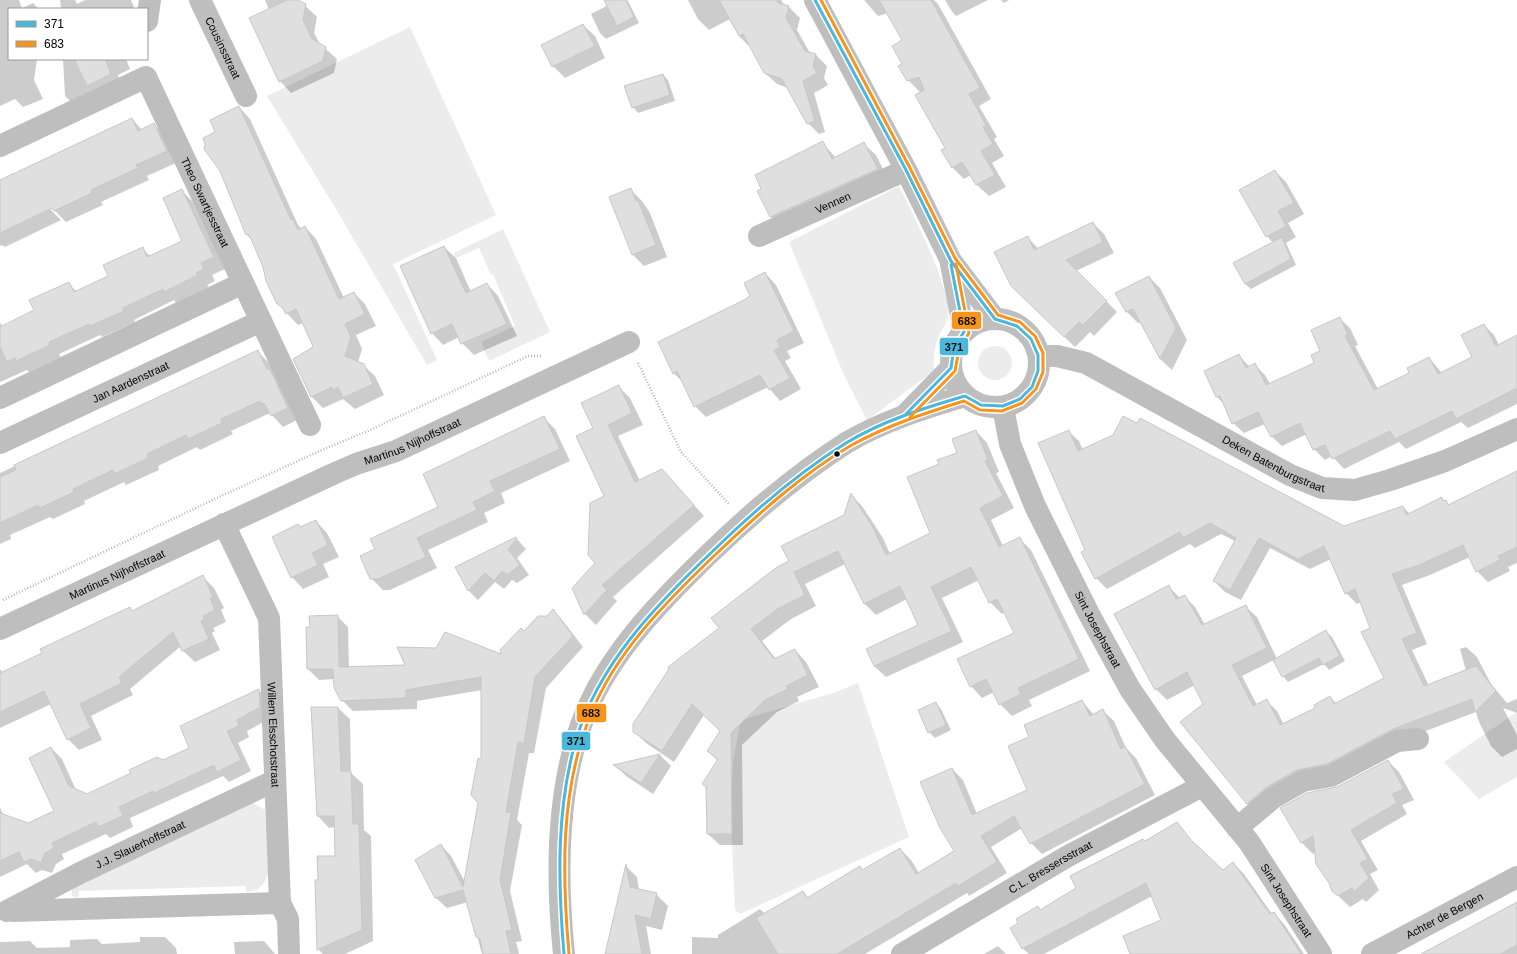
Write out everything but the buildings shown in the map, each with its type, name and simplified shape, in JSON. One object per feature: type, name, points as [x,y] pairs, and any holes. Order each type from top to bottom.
[{"type":"street","points":[[148,14],[150,0]]},
{"type":"street","name":"Cousinsstraat","points":[[200,0],[246,96]]},
{"type":"street","points":[[815,0],[906,170],[951,261],[995,319]]},
{"type":"street","name":"Theo Swartjesstraat","points":[[0,146],[143,68],[260,321],[310,425]]},
{"type":"street","name":"Vennen","points":[[759,236],[906,170]]},
{"type":"street","points":[[951,261],[964,332]]},
{"type":"street","points":[[0,398],[243,282]]},
{"type":"street","points":[[995,319],[1006,320],[1022,327],[1034,341],[1039,356],[1039,372],[1033,387],[1017,402],[1003,407],[980,405],[965,396],[958,387],[951,368],[954,347],[964,332],[977,323],[995,319]]},
{"type":"street","name":"Jan Aardenstraat","points":[[0,443],[260,321]]},
{"type":"street","name":"Martinus Nijhoffstraat","points":[[0,629],[333,474],[356,464],[396,451],[629,342]]},
{"type":"street","name":"Deken Batenburgstraat","points":[[1039,356],[1057,356],[1086,363],[1290,475],[1322,488],[1354,490],[1390,480],[1445,461],[1517,429]]},
{"type":"street","points":[[904,415],[951,368]]},
{"type":"street","points":[[564,954],[559,876],[561,830],[573,754],[586,711],[598,686],[640,626],[680,581],[745,519],[780,490],[847,443],[904,415],[965,396]]},
{"type":"street","name":"Sint Josephstraat","points":[[1003,407],[1010,444],[1035,506],[1089,614],[1130,689],[1165,740],[1249,842],[1321,954]]},
{"type":"street","name":"Willem Elsschotstraat","points":[[224,524],[269,618],[274,781],[280,903],[288,919],[290,954]]},
{"type":"street","points":[[1237,828],[1273,798],[1303,781],[1331,776],[1397,741],[1418,739]]},
{"type":"street","name":"J.J. Slauerhoffstraat","points":[[4,912],[80,873],[274,781]]},
{"type":"street","name":"C.L. Bressersstraat","points":[[902,954],[1068,856],[1202,786]]},
{"type":"street","name":"Achter de Bergen","points":[[1372,954],[1517,877]]},
{"type":"street","name":"J.J. Slauerhoffstraat","points":[[4,912],[280,903]]},
{"type":"path","points":[[629,342],[681,452],[724,499],[745,519]]},
{"type":"path","points":[[310,425],[333,474]]},
{"type":"shaded area","points":[[410,27],[496,215],[393,264],[437,360],[427,365],[336,209],[267,96]]},
{"type":"shaded area","points":[[899,186],[937,267],[947,300],[948,316],[936,344],[934,371],[867,420],[844,375],[789,242]]},
{"type":"shaded area","points":[[503,229],[550,332],[489,361],[481,342],[515,326],[493,274],[491,275],[479,248],[456,258],[454,253]]},
{"type":"shaded area","points":[[998,346],[1005,348],[1010,353],[1012,363],[1010,373],[1005,378],[992,380],[985,378],[980,373],[978,360],[980,353],[985,348]]},
{"type":"shaded area","points":[[858,683],[909,837],[740,914],[735,910],[731,822],[733,760],[741,720],[833,693]]},
{"type":"shaded area","points":[[1517,712],[1517,777],[1479,799],[1444,762]]},
{"type":"shaded area","points":[[251,802],[265,810],[268,873],[263,884],[254,891],[246,892],[246,886],[79,891],[78,898],[72,896],[72,887]]},
{"type":"transit line","name":"371","points":[[564,954],[560,846],[569,766],[586,712],[599,685],[632,636],[672,592],[729,535],[777,493],[846,443],[874,428],[919,410],[965,396],[981,405],[1003,406],[1020,399],[1032,387],[1038,371],[1038,355],[1031,339],[1017,326],[995,319],[951,261],[906,170],[815,0]]},
{"type":"transit line","name":"683","points":[[569,954],[565,893],[565,863],[566,832],[574,772],[581,743],[591,714],[602,691],[614,669],[645,628],[662,608],[747,525],[780,496],[832,457],[850,446],[892,426],[920,415],[964,401],[980,410],[1002,411],[1022,403],[1036,389],[1043,372],[1043,353],[1035,336],[1020,322],[998,315],[955,258],[910,168],[821,0]]},
{"type":"transit line","name":"683","points":[[910,417],[955,371],[959,349],[969,333],[956,264]]},
{"type":"transit line","name":"371","points":[[906,414],[951,368],[954,347],[964,332],[951,265]]}]
